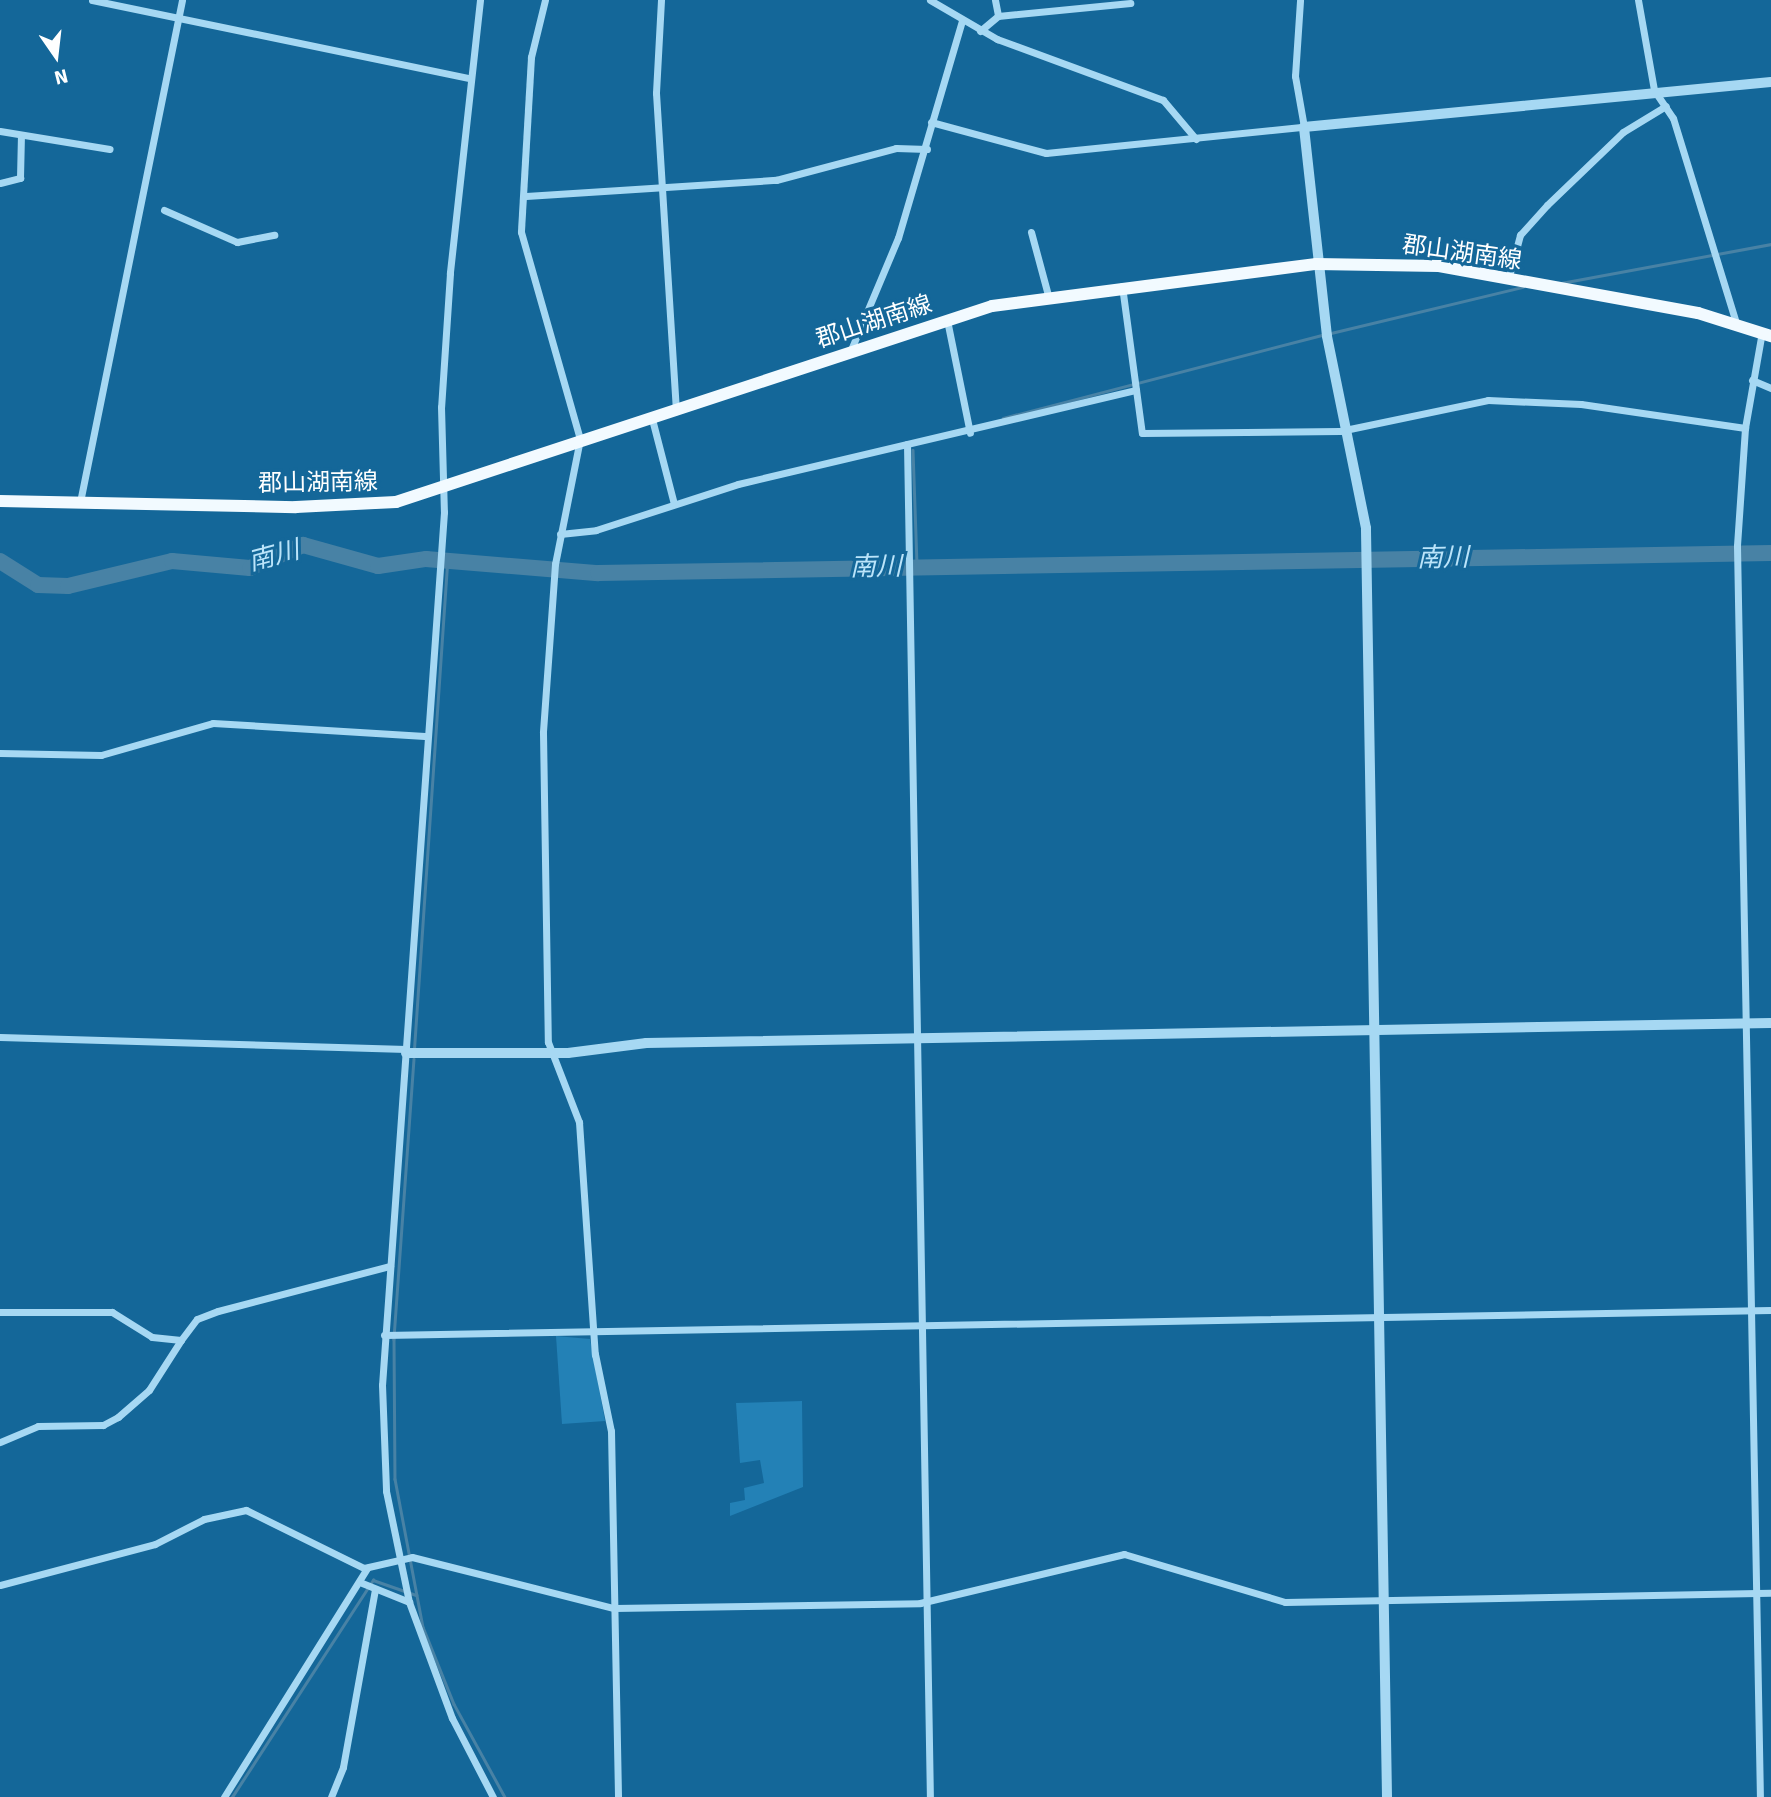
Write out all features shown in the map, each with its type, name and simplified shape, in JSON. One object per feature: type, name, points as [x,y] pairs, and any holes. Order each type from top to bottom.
[{"type":"main road","name":"郡山湖南線","points":[[0,501],[364,506],[441,489],[947,320],[1048,295],[1316,264],[1439,266],[1736,323],[1767,334]]},
{"type":"street","points":[[92,0],[469,78]]},
{"type":"street","points":[[80,502],[182,0]]},
{"type":"street","points":[[480,0],[469,78],[441,407],[441,489],[390,1266],[390,1335],[383,1460],[409,1602],[452,1718],[493,1797]]},
{"type":"street","points":[[545,0],[531,57],[526,196],[521,232],[579,444],[555,564],[543,733],[551,1052],[579,1122],[594,1332],[611,1431],[618,1797]]},
{"type":"street","points":[[660,0],[655,59],[660,186],[676,411]]},
{"type":"street","points":[[930,0],[980,31],[1163,100],[1196,139]]},
{"type":"street","points":[[995,0],[998,16]]},
{"type":"street","points":[[1300,0],[1295,76],[1304,127],[1316,264],[1366,550],[1387,1797]]},
{"type":"street","points":[[1638,0],[1657,95],[1666,106],[1696,208],[1724,268],[1736,323]]},
{"type":"street","points":[[980,31],[998,16],[1130,3]]},
{"type":"street","points":[[850,352],[927,149],[931,122],[962,21]]},
{"type":"street","points":[[931,122],[1045,153],[1771,82]]},
{"type":"street","points":[[1508,280],[1520,235],[1546,205],[1623,132],[1666,106]]},
{"type":"street","points":[[0,131],[110,149]]},
{"type":"street","points":[[0,183],[20,178],[21,135]]},
{"type":"street","points":[[526,196],[776,180],[896,148],[927,149]]},
{"type":"street","points":[[164,210],[237,242],[274,236]]},
{"type":"street","points":[[1031,233],[1048,295]]},
{"type":"street","points":[[1122,286],[1142,433],[1347,430],[1488,400],[1581,404],[1745,428]]},
{"type":"street","points":[[947,320],[970,433]]},
{"type":"street","points":[[1760,1797],[1737,546],[1745,428],[1752,380],[1767,334]]},
{"type":"street","points":[[1752,380],[1771,388]]},
{"type":"street","points":[[560,534],[596,530],[674,504],[907,444],[970,433],[1136,390]]},
{"type":"street","points":[[652,419],[674,504]]},
{"type":"street","points":[[907,444],[930,1797]]},
{"type":"street","points":[[0,753],[101,755],[213,723],[425,737]]},
{"type":"street","points":[[0,1037],[406,1051],[551,1052],[646,1042],[1771,1024]]},
{"type":"street","points":[[0,1441],[38,1426],[94,1426],[118,1417],[149,1390],[197,1319],[218,1311],[390,1266]]},
{"type":"street","points":[[390,1335],[1771,1310]]},
{"type":"street","points":[[0,1312],[112,1312],[152,1337],[181,1340]]},
{"type":"street","points":[[0,1585],[155,1544],[236,1510],[264,1514],[367,1568],[412,1558],[614,1608],[927,1602],[1124,1554],[1274,1601],[1771,1593]]},
{"type":"street","points":[[224,1797],[362,1583],[367,1568]]},
{"type":"street","points":[[362,1583],[409,1602]]},
{"type":"street","points":[[331,1797],[343,1767],[375,1589]]},
{"type":"shaded area","points":[[556,1336],[590,1339],[605,1421],[562,1424]]},
{"type":"shaded area","points":[[802,1401],[803,1487],[730,1516],[730,1503],[745,1500],[744,1488],[764,1483],[760,1460],[740,1463],[736,1403]]},
{"type":"waterway","points":[[1561,283],[1771,244]]},
{"type":"waterway","points":[[1331,333],[1523,287]]},
{"type":"waterway","points":[[1003,418],[1325,334]]},
{"type":"waterway","points":[[913,450],[917,567]]},
{"type":"waterway","name":"南川","points":[[0,561],[38,585],[68,586],[172,561],[250,568],[303,545],[378,566],[426,559],[598,573],[1771,553]]},
{"type":"waterway","points":[[414,1049],[447,560]]},
{"type":"waterway","points":[[414,1059],[394,1339],[395,1479],[423,1627],[454,1704],[505,1797]]},
{"type":"waterway","points":[[232,1797],[373,1580],[416,1595]]}]
